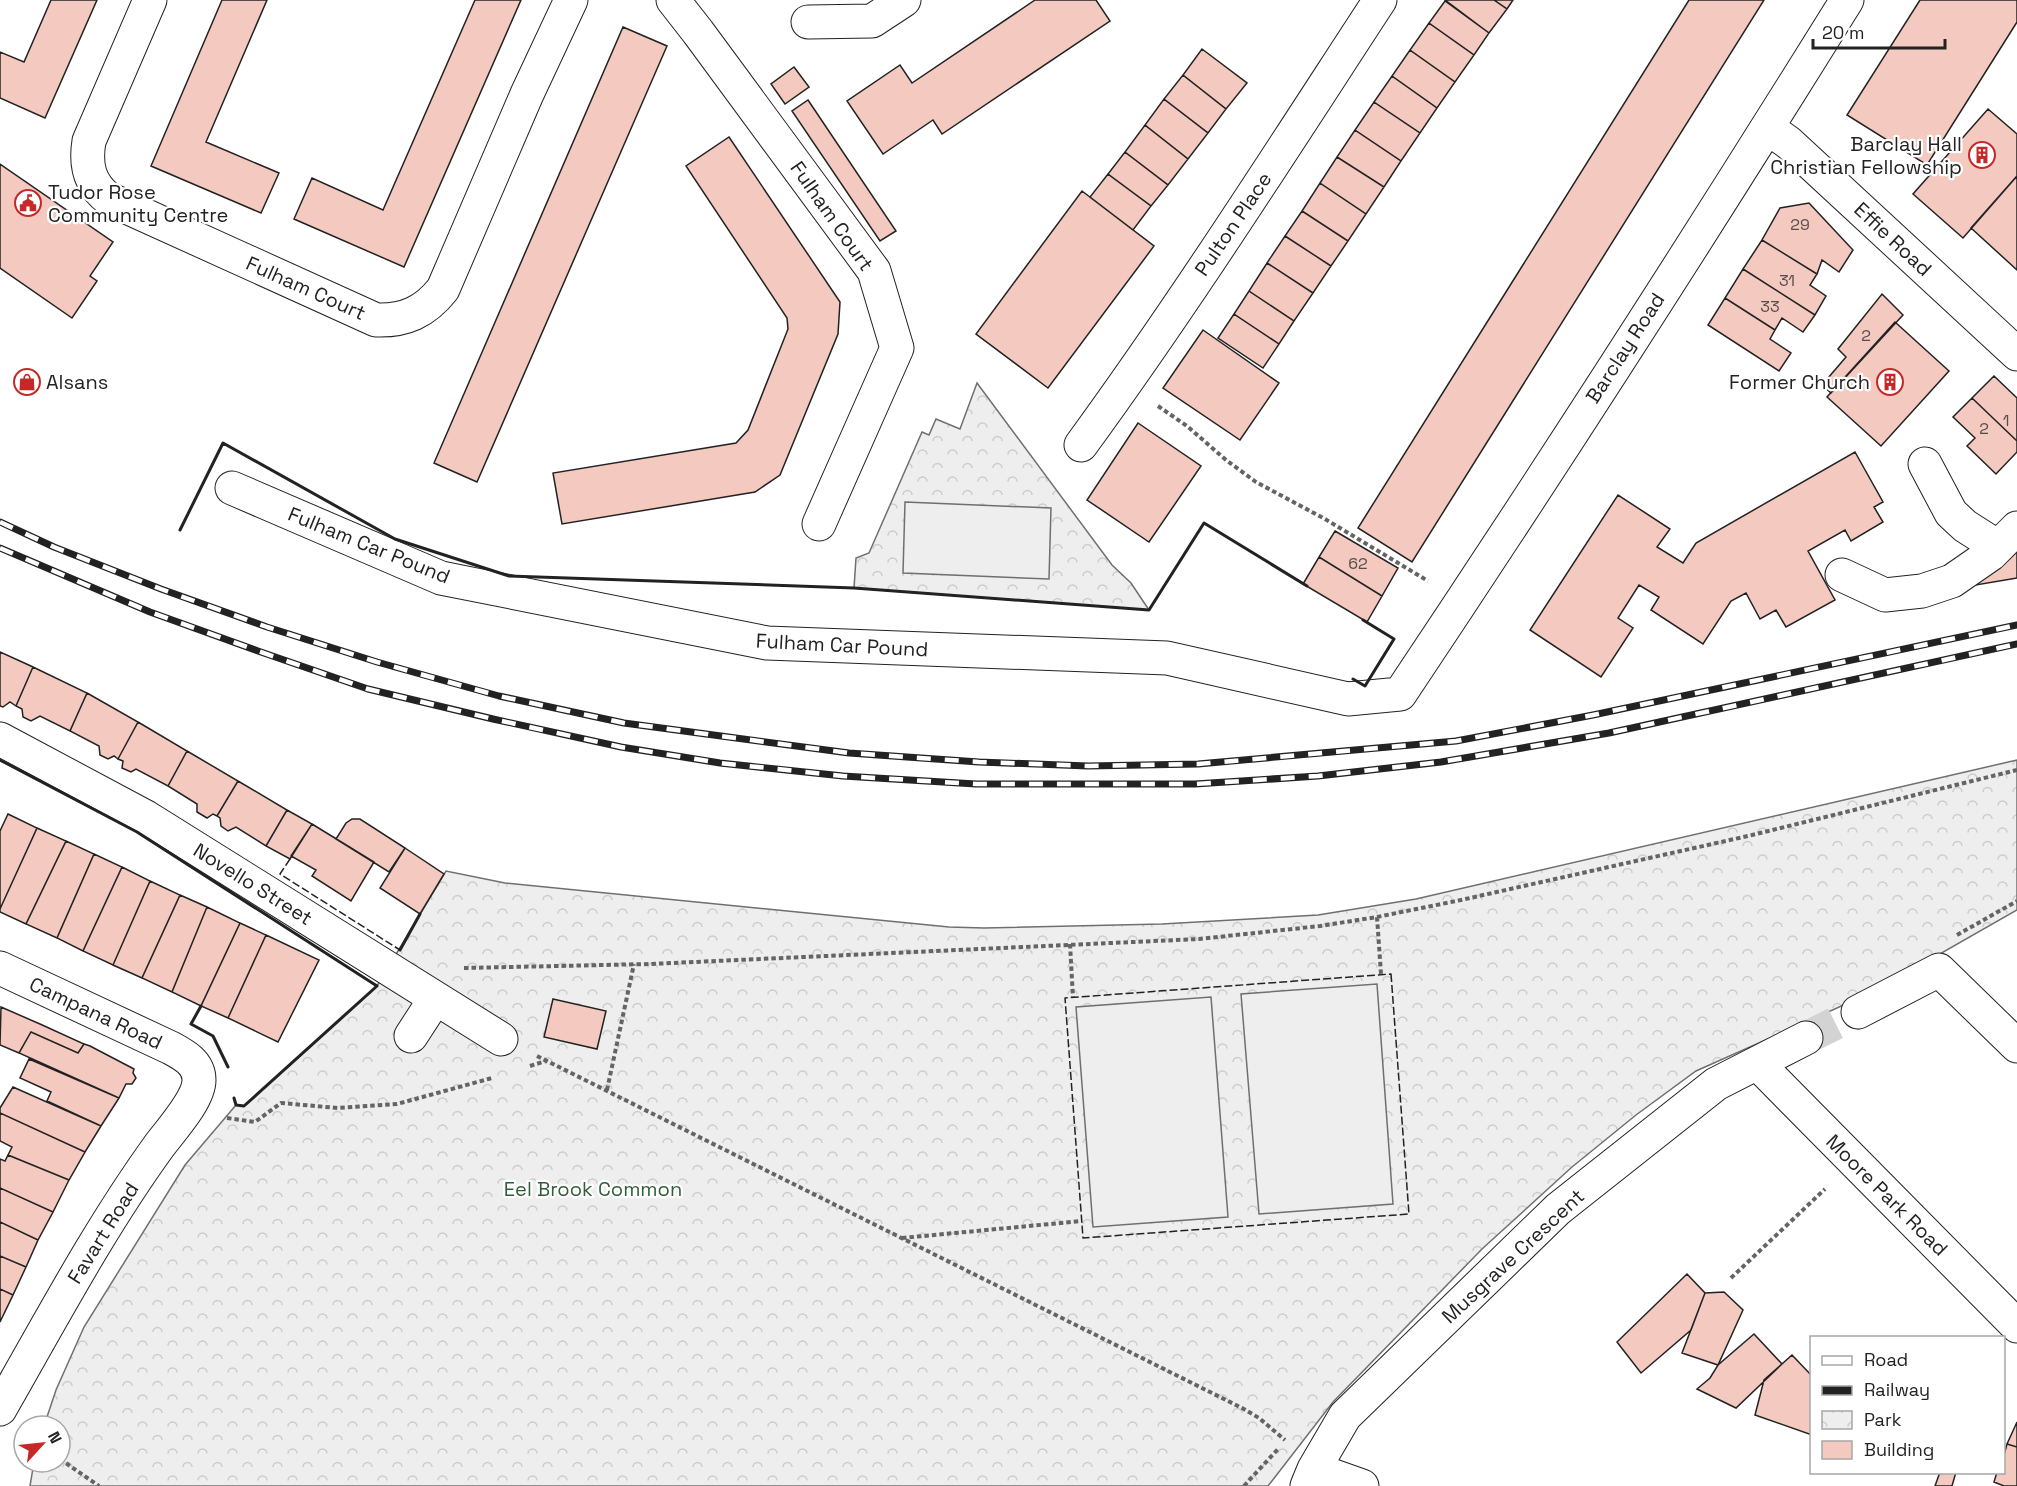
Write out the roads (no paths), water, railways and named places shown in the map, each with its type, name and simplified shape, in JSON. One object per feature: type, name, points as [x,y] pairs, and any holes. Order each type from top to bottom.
[{"type":"street","name":"Fulham Court","points":[[150,0],[89,141],[86,157],[93,183],[110,199],[376,320],[393,320],[423,310],[443,289],[527,94],[571,0]]},
{"type":"street","name":"Fulham Court","points":[[673,0],[873,271],[897,348],[819,524]]},
{"type":"street","points":[[808,22],[872,21],[904,0]]},
{"type":"street","name":"Pulton Place","points":[[1081,445],[1126,383],[1261,183],[1380,0]]},
{"type":"street","name":"Barclay Road","points":[[1400,694],[1465,597],[1847,0]]},
{"type":"street","name":"Effie Road","points":[[1767,128],[1789,143],[2017,354]]},
{"type":"street","points":[[1925,464],[1951,513],[1965,526],[2008,537]]},
{"type":"street","name":"Fulham Car Pound","points":[[232,488],[441,578],[767,644],[1167,658],[1348,699],[1400,694]]},
{"type":"street","points":[[1842,575],[1885,595],[1922,591],[1952,581],[2008,537]]},
{"type":"street","name":"Novello Street","points":[[0,739],[146,817],[501,1039]]},
{"type":"street","name":"Campana Road","points":[[0,968],[190,1059]]},
{"type":"street","points":[[1858,1012],[1939,970],[2017,1046]]},
{"type":"street","points":[[411,1036],[435,999]]},
{"type":"street","name":"Musgrave Crescent","points":[[1311,1477],[1345,1416],[1558,1209],[1716,1084],[1806,1038]]},
{"type":"street","name":"Favart Road","points":[[0,1409],[88,1255],[140,1173],[195,1094],[199,1079],[190,1059]]},
{"type":"street","name":"Moore Park Road","points":[[1756,1063],[2017,1326]]},
{"type":"street","points":[[1311,1477],[1362,1486]]},
{"type":"tunnel","points":[[1806,1038],[1858,1012]]},
{"type":"railway","points":[[0,522],[54,547],[267,627],[377,662],[499,696],[624,723],[849,753],[979,762],[1088,766],[1198,764],[1456,741],[1593,715],[2017,625]]},
{"type":"railway","points":[[0,548],[150,612],[368,689],[621,747],[720,763],[843,776],[976,784],[1195,784],[1318,776],[1441,762],[1609,733],[2017,644]]},
{"type":"place","name":"Barclay Hall Christian Fellowship","points":[[1982,155]]},
{"type":"place","name":"Tudor Rose Community Centre","points":[[28,203]]},
{"type":"place","name":"Alsans","points":[[27,382]]},
{"type":"place","name":"Former Church","points":[[1890,382]]},
{"type":"park label","name":"Eel Brook Common","points":[[593,1189]]}]
